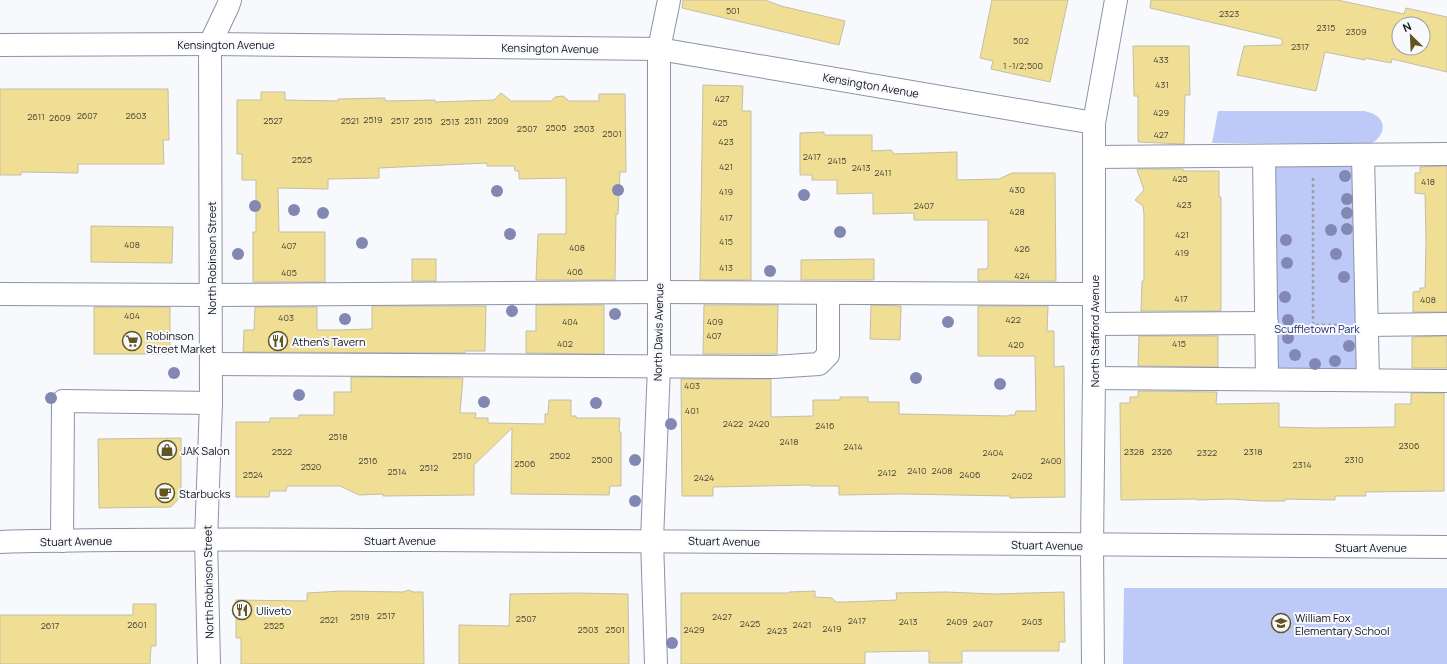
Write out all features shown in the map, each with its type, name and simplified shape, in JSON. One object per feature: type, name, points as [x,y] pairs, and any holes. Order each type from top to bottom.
[{"type":"street","name":"North Robinson Street","points":[[209,664],[206,540],[211,403],[210,44],[230,0]]},
{"type":"street","name":"North Davis Avenue","points":[[656,664],[652,540],[659,366],[659,49],[669,0]]},
{"type":"street","name":"North Stafford Avenue","points":[[1093,664],[1092,546],[1094,378],[1094,123],[1116,0]]},
{"type":"street","name":"Kensington Avenue","points":[[0,45],[210,44],[659,49],[1094,123]]},
{"type":"street","points":[[1094,157],[1447,154]]},
{"type":"street","points":[[1363,155],[1368,380]]},
{"type":"street","points":[[1264,156],[1267,378]]},
{"type":"street","points":[[0,294],[211,295],[659,292],[1094,294]]},
{"type":"street","points":[[211,364],[773,367],[819,364],[828,355],[828,293]]},
{"type":"street","points":[[1094,324],[1267,323]]},
{"type":"street","points":[[1367,325],[1447,324]]},
{"type":"street","points":[[1094,378],[1267,378],[1447,381]]},
{"type":"street","points":[[62,540],[63,401],[211,403]]},
{"type":"street","name":"Stuart Avenue","points":[[0,542],[62,540],[652,540],[1092,546],[1447,547]]},
{"type":"path","points":[[1313,155],[1313,325],[1367,325]]},
{"type":"green space","points":[[1218,111],[1365,111],[1378,117],[1383,124],[1383,128],[1380,136],[1370,144],[1212,143]]},
{"type":"green space","name":"Scuffletown Park","points":[[1363,155],[1368,380],[1267,379],[1264,156]]},
{"type":"green space","name":"William Fox Elementary School","points":[[1124,588],[1447,588],[1447,664],[1123,664]]},
{"type":"building","points":[[683,0],[765,0],[781,6],[845,21],[839,45],[682,8]]},
{"type":"building","points":[[992,0],[1068,0],[1050,82],[991,69],[993,61],[980,58]]},
{"type":"building","points":[[1151,0],[1337,0],[1404,14],[1406,8],[1447,17],[1447,72],[1392,59],[1391,63],[1365,58],[1365,60],[1325,52],[1316,91],[1237,75],[1244,46],[1282,45],[1282,39],[1150,8]]},
{"type":"building","points":[[1133,46],[1189,46],[1190,95],[1185,95],[1184,144],[1138,142],[1138,96],[1134,96]]},
{"type":"building","points":[[703,85],[743,86],[742,111],[751,111],[751,280],[700,280]]},
{"type":"building","points":[[0,89],[168,89],[169,140],[163,140],[164,164],[78,164],[78,173],[21,172],[21,175],[0,175]]},
{"type":"building","points":[[261,92],[285,92],[285,100],[338,101],[338,99],[385,98],[385,101],[435,100],[435,102],[494,100],[501,93],[511,101],[551,101],[555,97],[563,96],[569,101],[599,101],[599,94],[625,94],[626,172],[620,172],[618,214],[616,214],[615,280],[536,280],[538,234],[566,234],[566,178],[519,179],[519,171],[515,171],[514,166],[487,166],[487,163],[379,168],[379,178],[328,179],[328,189],[278,188],[279,232],[325,232],[325,282],[253,282],[253,232],[256,232],[256,180],[242,180],[242,154],[237,154],[237,100],[261,100]]},
{"type":"building","points":[[824,132],[824,135],[872,135],[872,151],[891,150],[894,154],[957,152],[957,180],[999,179],[1012,173],[1055,173],[1056,281],[978,281],[978,269],[987,269],[988,266],[988,220],[914,220],[914,213],[873,214],[873,193],[837,194],[837,180],[812,180],[812,175],[800,175],[800,133]]},
{"type":"building","points":[[1447,166],[1447,312],[1413,312],[1413,292],[1420,291],[1420,288],[1425,288],[1426,241],[1425,194],[1415,193],[1415,173],[1420,173],[1420,167]]},
{"type":"building","points":[[1137,170],[1219,171],[1219,197],[1221,197],[1221,311],[1141,311],[1142,281],[1144,281],[1144,215],[1143,206],[1135,200],[1144,190]]},
{"type":"building","points":[[91,226],[173,227],[172,263],[91,262]]},
{"type":"building","points":[[412,259],[436,259],[436,281],[412,281]]},
{"type":"building","points":[[874,259],[874,280],[801,280],[801,260]]},
{"type":"building","points":[[536,305],[604,305],[604,354],[526,353],[526,331],[536,331]]},
{"type":"building","points":[[704,305],[778,305],[777,354],[703,354]]},
{"type":"building","points":[[871,305],[901,306],[900,340],[870,339]]},
{"type":"building","points":[[372,306],[486,306],[485,351],[465,351],[465,353],[243,352],[244,330],[254,330],[255,307],[317,307],[317,330],[337,330],[372,329]]},
{"type":"building","points":[[978,306],[1048,306],[1047,331],[1054,331],[1054,367],[1064,366],[1065,497],[1010,498],[1010,496],[902,494],[839,495],[839,486],[810,485],[713,487],[713,496],[682,496],[681,379],[771,379],[771,417],[813,416],[813,400],[840,400],[840,397],[868,397],[868,402],[899,402],[899,414],[1009,416],[1015,415],[1016,411],[1036,411],[1035,356],[978,356]]},
{"type":"building","points":[[94,307],[170,307],[170,354],[94,354]]},
{"type":"building","points":[[1139,336],[1218,336],[1218,367],[1138,366]]},
{"type":"building","points":[[1447,336],[1447,368],[1412,368],[1412,337]]},
{"type":"building","points":[[351,377],[463,378],[460,413],[476,413],[475,418],[488,418],[488,423],[545,424],[545,414],[548,414],[549,400],[571,400],[571,416],[576,416],[576,418],[620,418],[619,432],[621,432],[621,486],[610,486],[609,495],[511,494],[512,428],[474,465],[474,495],[359,495],[340,486],[287,486],[286,491],[270,491],[269,497],[236,497],[236,422],[270,422],[270,418],[299,418],[299,415],[334,415],[334,392],[351,392]]},
{"type":"building","points":[[1138,391],[1217,392],[1216,404],[1279,403],[1279,427],[1314,428],[1395,427],[1395,404],[1411,404],[1411,393],[1444,393],[1444,491],[1365,492],[1366,496],[1335,496],[1335,500],[1121,500],[1120,403],[1130,403],[1130,397],[1138,397]]},
{"type":"building","points":[[181,438],[181,496],[171,507],[99,508],[98,439]]},
{"type":"building","points":[[409,590],[413,592],[423,592],[424,664],[241,664],[241,638],[236,638],[236,600],[307,601],[307,593],[342,591],[403,592]]},
{"type":"building","points":[[815,591],[815,597],[832,598],[836,602],[897,600],[896,593],[946,592],[994,594],[1064,592],[1065,642],[1059,642],[1059,651],[962,651],[962,663],[929,663],[929,651],[865,652],[865,664],[681,664],[681,593],[789,593]]},
{"type":"building","points":[[510,594],[628,594],[629,664],[459,664],[459,625],[509,626]]},
{"type":"building","points":[[133,604],[156,604],[156,646],[151,646],[150,664],[0,664],[0,615],[133,615]]},
{"type":"place","name":"Robinson Street Market","points":[[132,341]]},
{"type":"place","name":"Athen's Tavern","points":[[278,341]]},
{"type":"place","name":"JAK Salon","points":[[167,450]]},
{"type":"place","name":"Starbucks","points":[[165,493]]},
{"type":"place","name":"Uliveto","points":[[242,610]]},
{"type":"place","name":"William Fox Elementary School","points":[[1281,623]]}]
